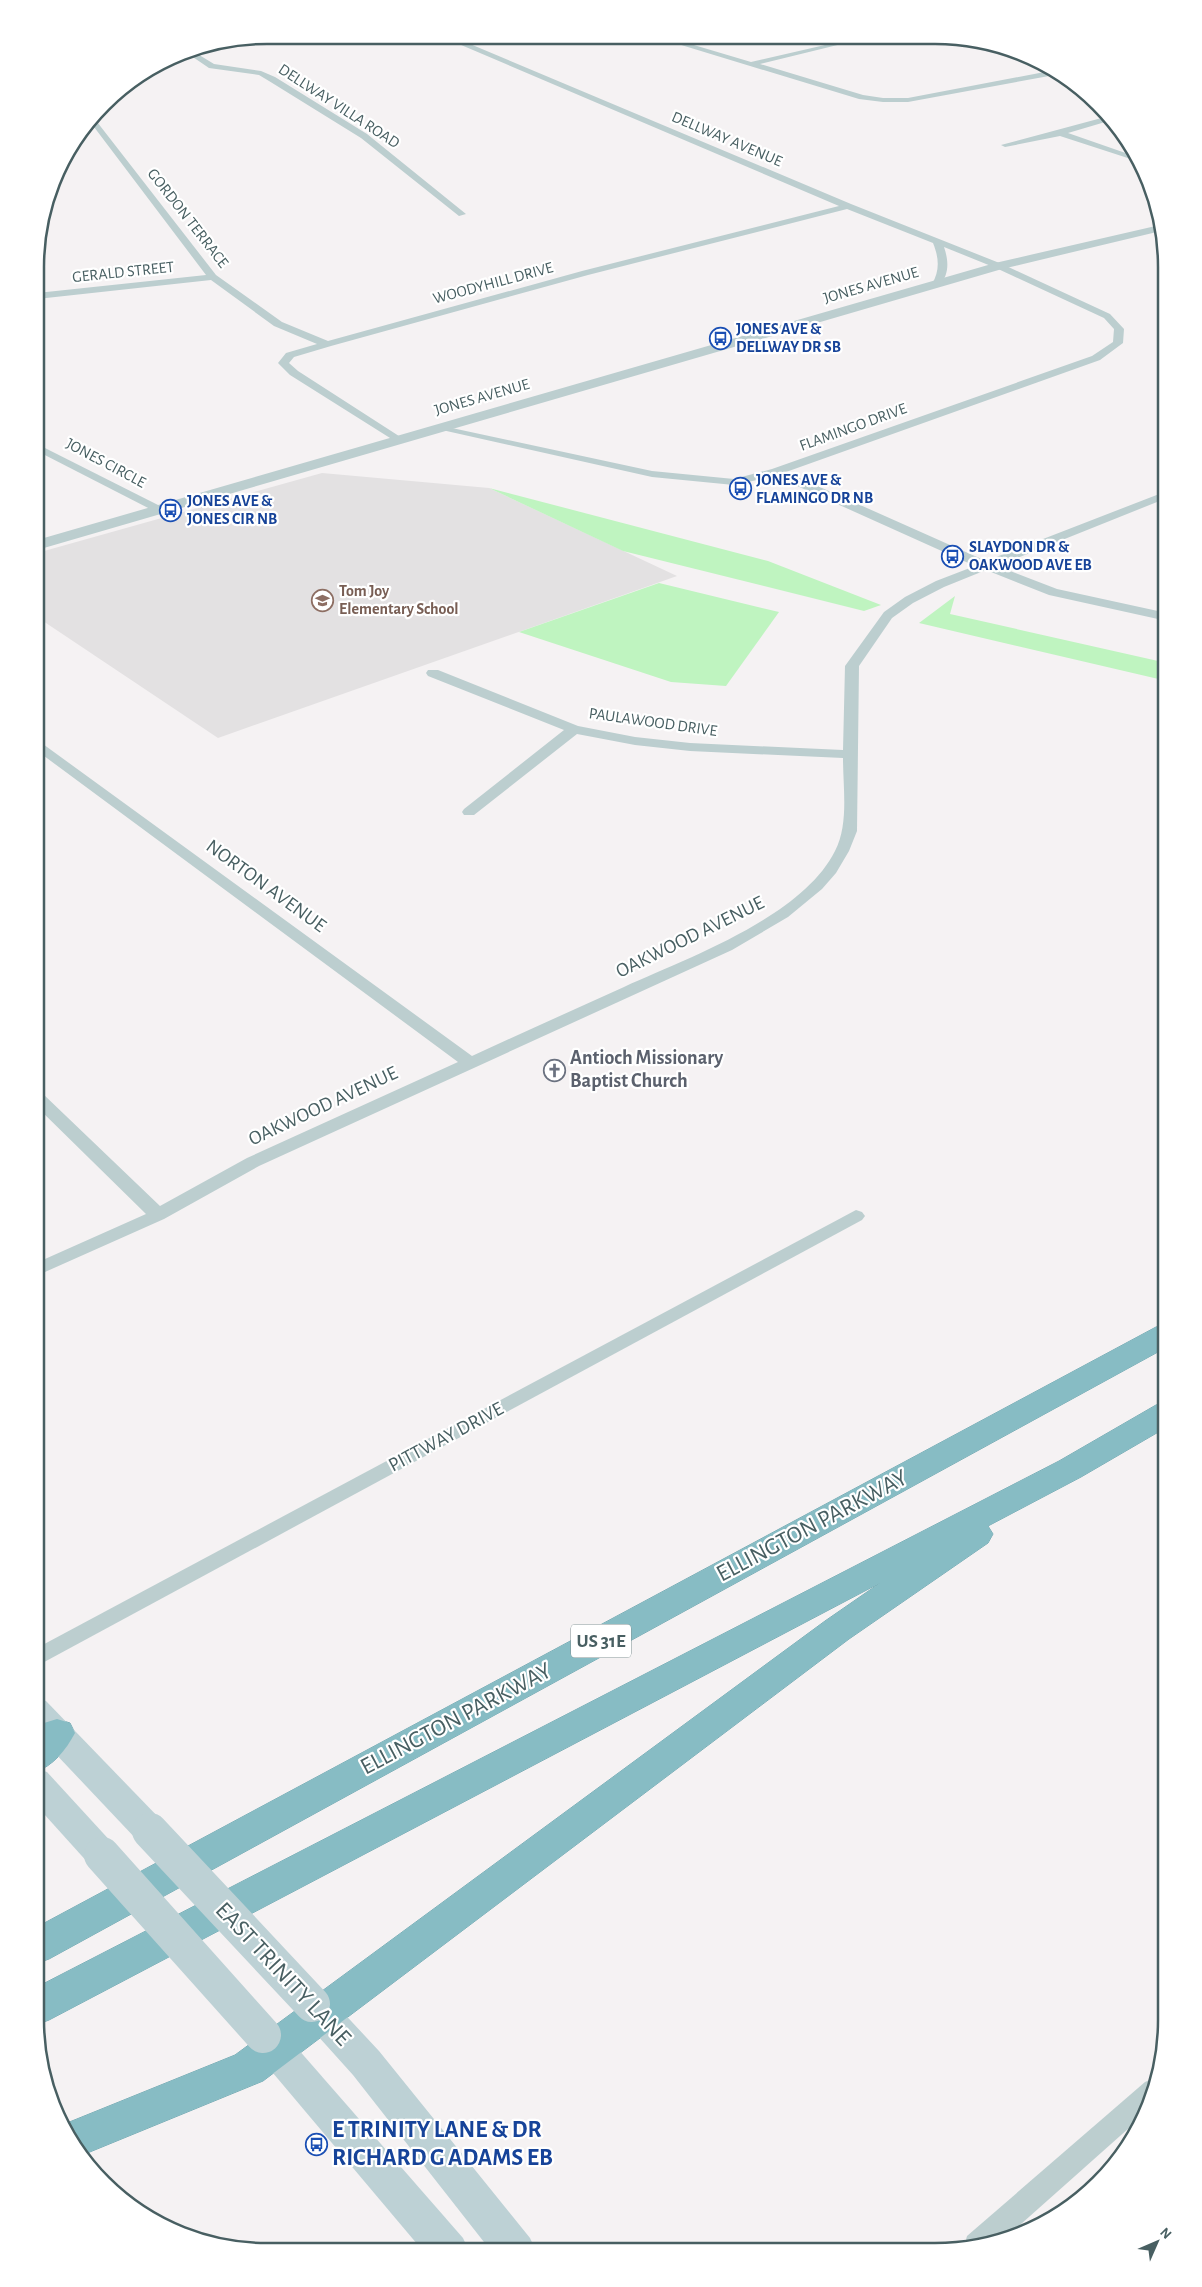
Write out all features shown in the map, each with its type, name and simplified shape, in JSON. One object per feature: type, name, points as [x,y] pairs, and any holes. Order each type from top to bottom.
[{"type":"highway","name":"ELLINGTON PARKWAY","points":[[44,1942],[1158,1339]]},
{"type":"highway","points":[[44,2003],[1070,1469],[1158,1418]]},
{"type":"highway","points":[[77,2138],[249,2068],[269,2042],[316,2010],[837,1630],[1070,1469]]},
{"type":"main road","name":"EAST TRINITY LANE","points":[[44,1738],[150,1831],[366,2063],[510,2243]]},
{"type":"main road","points":[[44,1791],[269,2042],[442,2243]]},
{"type":"street","name":"DELLWAY AVENUE","points":[[463,44],[848,206],[999,266]]},
{"type":"street","points":[[682,44],[862,97],[883,100],[908,100],[1047,74]]},
{"type":"street","points":[[752,64],[838,44]]},
{"type":"street","name":"DELLWAY VILLA ROAD","points":[[195,56],[212,66],[261,73],[272,79],[364,136],[462,214]]},
{"type":"street","points":[[1005,145],[1060,133],[1103,120]]},
{"type":"street","name":"GORDON TERRACE","points":[[96,124],[213,276],[278,324],[327,344]]},
{"type":"street","points":[[1060,133],[1129,157]]},
{"type":"street","name":"WOODYHILL DRIVE","points":[[398,440],[294,373],[283,363],[290,355],[327,344],[585,273],[848,206]]},
{"type":"street","name":"JONES AVENUE","points":[[44,543],[999,266],[1155,229]]},
{"type":"street","name":"JONES AVENUE","points":[[936,284],[944,269],[943,254],[937,242]]},
{"type":"street","name":"FLAMINGO DRIVE","points":[[442,427],[652,474],[734,482],[776,472],[1096,358],[1118,343],[1119,330],[1107,316],[999,266]]},
{"type":"street","name":"GERALD STREET","points":[[44,295],[213,276]]},
{"type":"street","name":"JONES CIRCLE","points":[[44,451],[160,510]]},
{"type":"street","points":[[776,472],[984,565],[1053,592],[1158,615]]},
{"type":"street","name":"OAKWOOD AVENUE","points":[[44,1266],[158,1215],[253,1162],[726,947],[783,915],[819,885],[846,844],[850,830],[852,666],[871,636],[888,615],[909,600],[984,565],[1158,497]]},
{"type":"street","name":"PAULAWOOD DRIVE","points":[[433,673],[574,729],[636,741],[690,747],[850,754]]},
{"type":"street","points":[[469,812],[574,729]]},
{"type":"street","name":"NORTON AVENUE","points":[[44,749],[470,1063]]},
{"type":"street","points":[[44,1105],[158,1215]]},
{"type":"street","name":"PITTWAY DRIVE","points":[[44,1654],[856,1216]]},
{"type":"street","points":[[985,2238],[1143,2099]]},
{"type":"shaded area","name":"Tom Joy Elementary School","points":[[322,473],[489,488],[677,576],[218,738],[44,622],[44,551]]},
{"type":"green space","points":[[489,488],[768,561],[881,605],[864,611],[623,551]]},
{"type":"green space","points":[[659,583],[779,612],[726,686],[671,682],[519,632]]},
{"type":"green space","points":[[955,596],[950,614],[1158,661],[1158,679],[919,623]]},
{"type":"place","name":"JONES AVE & DELLWAY DR SB","points":[[720,338]]},
{"type":"place","name":"JONES AVE & FLAMINGO DR NB","points":[[740,489]]},
{"type":"place","name":"JONES AVE & JONES CIR NB","points":[[171,510]]},
{"type":"place","name":"SLAYDON DR & OAKWOOD AVE EB","points":[[953,556]]},
{"type":"place","name":"Tom Joy Elementary School","points":[[323,600]]},
{"type":"place","name":"Antioch Missionary Baptist Church","points":[[554,1070]]},
{"type":"place","name":"E TRINITY LANE & DR RICHARD G ADAMS EB","points":[[316,2144]]}]
